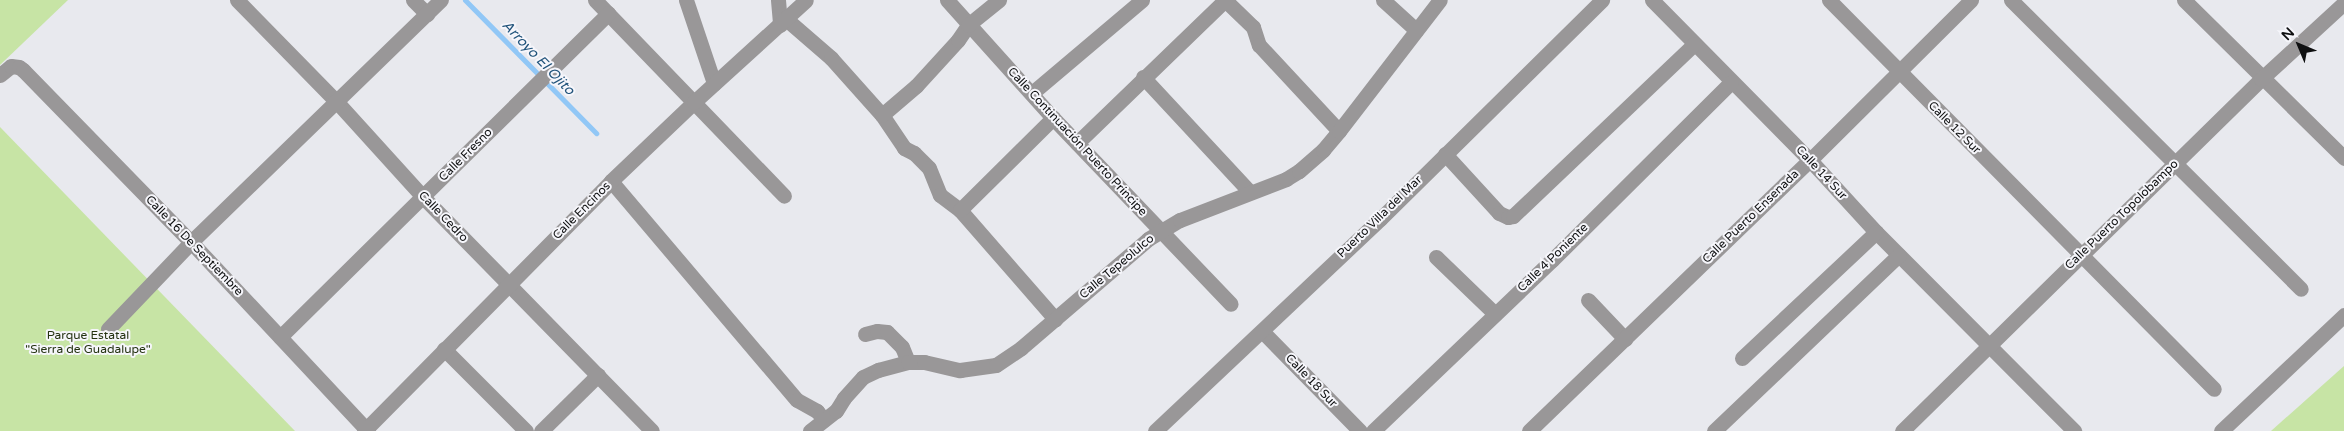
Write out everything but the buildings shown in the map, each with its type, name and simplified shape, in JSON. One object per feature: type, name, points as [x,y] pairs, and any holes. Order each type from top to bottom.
[{"type":"street","name":"Calle Cedro","points":[[237,0],[336,101],[423,198],[652,431]]},
{"type":"street","points":[[413,0],[426,14]]},
{"type":"street","points":[[108,329],[191,242],[441,0]]},
{"type":"street","points":[[595,0],[784,196]]},
{"type":"street","points":[[686,0],[714,83]]},
{"type":"street","points":[[778,0],[783,22],[831,58],[882,115],[904,148],[914,153],[929,168],[940,195],[960,210],[1055,319]]},
{"type":"street","name":"Calle Encinos","points":[[366,430],[611,181],[714,83],[806,0]]},
{"type":"street","name":"Calle Continuación Puerto Príncipe","points":[[947,0],[1053,118],[1230,304]]},
{"type":"street","points":[[882,115],[916,86],[958,40],[968,25],[999,0]]},
{"type":"street","points":[[1032,93],[1142,0]]},
{"type":"street","points":[[1077,143],[1225,0],[1253,27],[1256,40],[1339,131]]},
{"type":"street","points":[[1383,0],[1416,30]]},
{"type":"street","name":"Calle Tepeolulco","points":[[810,431],[836,410],[844,398],[863,378],[878,370],[908,362],[924,362],[960,370],[977,369],[996,364],[1021,348],[1148,239],[1180,220],[1299,171],[1323,150],[1339,131],[1440,0]]},
{"type":"street","name":"Puerto Villa del Mar","points":[[1155,431],[1262,331],[1602,0]]},
{"type":"street","name":"Calle 14 Sur","points":[[1652,0],[1810,160],[1876,232],[2074,431]]},
{"type":"street","name":"Calle 12 Sur","points":[[1829,0],[2214,389]]},
{"type":"street","name":"Calle Puerto Ensenada","points":[[1528,431],[1810,160],[1970,0]]},
{"type":"street","points":[[2011,0],[2300,290]]},
{"type":"street","points":[[2184,0],[2261,79],[2344,158]]},
{"type":"street","name":"Calle Puerto Topolobampo","points":[[1902,431],[2261,79],[2344,3]]},
{"type":"street","name":"Calle Fresno","points":[[280,337],[423,198],[608,12]]},
{"type":"street","points":[[1445,154],[1499,213],[1508,217],[1513,216],[1694,44]]},
{"type":"street","name":"Calle 16 De Septiembre","points":[[0,75],[7,68],[15,66],[23,70],[191,242],[366,430]]},
{"type":"street","points":[[1143,78],[1250,192]]},
{"type":"street","name":"Calle 4 Poniente","points":[[1373,431],[1552,260],[1731,82]]},
{"type":"street","points":[[960,210],[1053,118]]},
{"type":"street","points":[[611,181],[797,400],[817,411],[824,420]]},
{"type":"street","points":[[1742,358],[1876,232]]},
{"type":"street","points":[[1714,431],[1899,255]]},
{"type":"street","points":[[1436,257],[1494,314]]},
{"type":"street","points":[[1588,300],[1625,339]]},
{"type":"street","points":[[2222,431],[2344,315]]},
{"type":"street","points":[[865,334],[877,331],[887,332],[902,347],[908,362]]},
{"type":"street","name":"Calle 18 Sur","points":[[1262,331],[1360,431]]},
{"type":"street","points":[[444,349],[526,431]]},
{"type":"street","points":[[541,431],[598,375]]},
{"type":"green space","points":[[0,0],[68,0],[0,65]]},
{"type":"green space","name":"Parque Estatal \"Sierra de Guadalupe\"","points":[[0,127],[295,431],[0,431]]},
{"type":"green space","points":[[2344,366],[2344,431],[2271,431]]},
{"type":"waterway","name":"Arroyo El Ojito","points":[[465,0],[596,133]]}]
